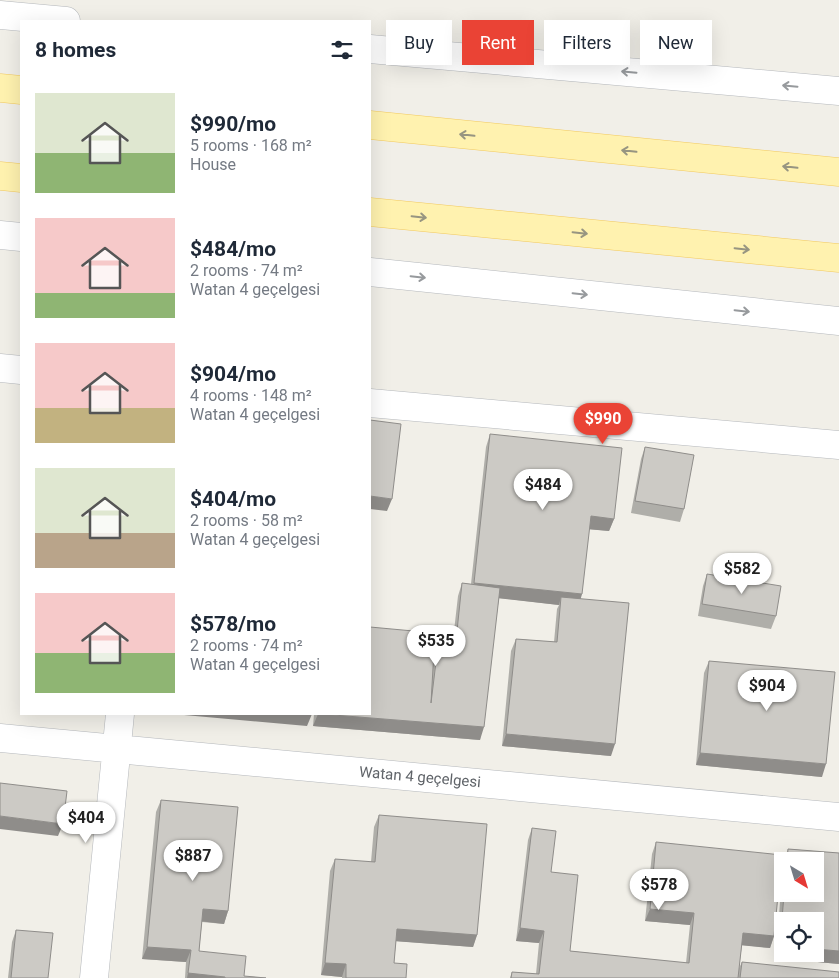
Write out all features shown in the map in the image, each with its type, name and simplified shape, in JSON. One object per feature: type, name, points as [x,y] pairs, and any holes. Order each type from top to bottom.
[{"type":"main road","points":[[0,88],[20,90]]},
{"type":"main road","points":[[371,125],[839,172]]},
{"type":"main road","points":[[0,176],[20,178]]},
{"type":"main road","points":[[371,212],[839,258]]},
{"type":"street","points":[[0,15],[55,20]]},
{"type":"street","points":[[371,49],[839,91]]},
{"type":"street","points":[[0,235],[20,237]]},
{"type":"street","points":[[371,272],[839,321]]},
{"type":"street","points":[[0,368],[20,370]]},
{"type":"street","points":[[371,403],[839,445]]},
{"type":"street","points":[[94,978],[120,715]]},
{"type":"street","name":"Watan 4 geçelgesi","points":[[0,738],[839,817]]},
{"type":"building","points":[[371,420],[401,424],[392,499],[371,496]]},
{"type":"building","points":[[490,434],[622,448],[614,519],[591,516],[582,594],[474,583]]},
{"type":"building","points":[[645,447],[694,455],[684,509],[635,501]]},
{"type":"building","points":[[707,574],[781,586],[776,616],[702,604]]},
{"type":"building","points":[[462,583],[500,588],[484,727],[334,715],[371,715],[371,627],[435,633],[431,703],[440,629],[457,631]]},
{"type":"building","points":[[561,597],[629,603],[615,744],[506,734],[516,639],[557,642]]},
{"type":"building","points":[[709,661],[835,672],[826,764],[700,753]]},
{"type":"building","points":[[0,783],[67,791],[63,824],[0,816]]},
{"type":"building","points":[[161,800],[238,807],[228,911],[203,909],[199,951],[246,956],[244,976],[266,978],[225,978],[188,973],[191,950],[147,947]]},
{"type":"building","points":[[379,815],[487,824],[477,935],[397,929],[394,963],[407,964],[406,978],[346,978],[346,964],[325,963],[335,859],[375,862]]},
{"type":"building","points":[[532,828],[556,831],[551,872],[578,875],[570,951],[689,963],[694,913],[650,909],[656,842],[774,854],[774,902],[777,902],[776,912],[774,912],[774,936],[743,933],[738,978],[511,978],[512,972],[539,974],[544,931],[520,928]]},
{"type":"building","points":[[788,849],[839,853],[839,951],[824,950],[824,912],[783,912],[783,902],[824,902],[824,852],[788,852]]},
{"type":"building","points":[[16,930],[53,933],[48,978],[11,978]]},
{"type":"building","points":[[742,962],[839,972],[839,978],[740,978]]}]
